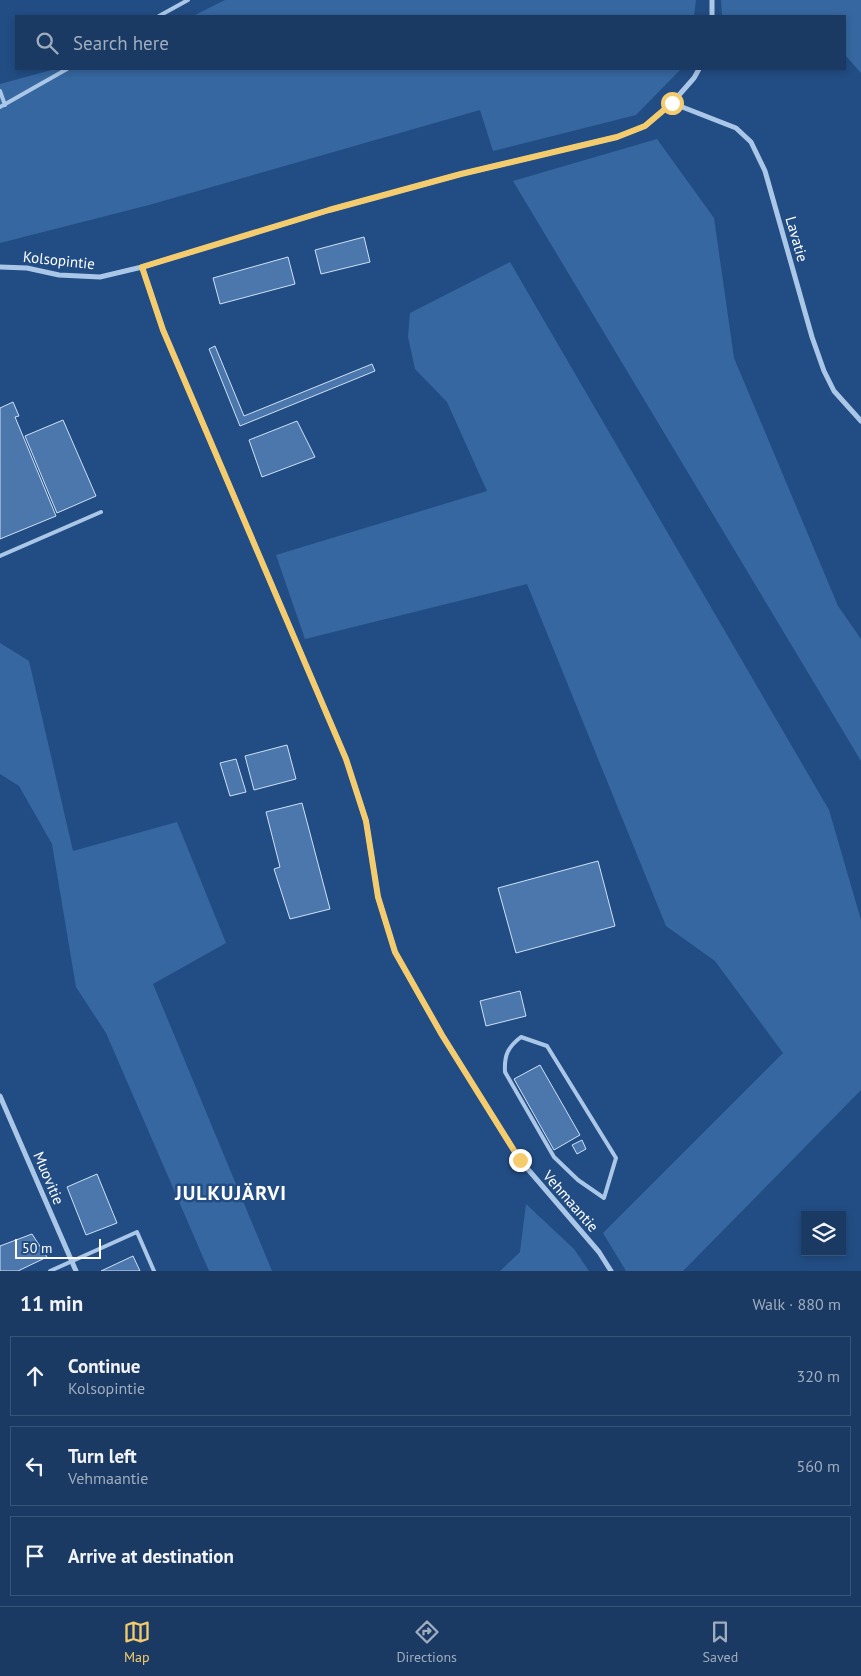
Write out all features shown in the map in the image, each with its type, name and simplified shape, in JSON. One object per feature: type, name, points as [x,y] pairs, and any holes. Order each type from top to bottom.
[{"type":"street","points":[[712,0],[712,15]]},
{"type":"street","name":"Kolsopintie","points":[[0,267],[27,268],[59,275],[100,277],[142,267],[329,210],[461,174],[617,137],[645,126],[672,103],[694,78],[698,70]]},
{"type":"street","name":"Lavatie","points":[[672,103],[736,128],[752,142],[765,172],[812,337],[824,371],[834,391],[861,421]]},
{"type":"street","name":"Vehmaantie","points":[[142,267],[163,330],[346,759],[366,821],[378,897],[395,952],[442,1035],[520,1160],[598,1252],[611,1271]]},
{"type":"street","name":"Muovitie","points":[[0,1096],[76,1271]]},
{"type":"lane","points":[[161,15],[188,0]]},
{"type":"lane","points":[[0,107],[66,70]]},
{"type":"lane","points":[[0,91],[5,105]]},
{"type":"lane","points":[[0,556],[101,512]]},
{"type":"lane","points":[[521,1037],[547,1046],[616,1158],[604,1198],[578,1180],[554,1157],[505,1072],[504,1059],[510,1046],[521,1037]]},
{"type":"lane","points":[[50,1271],[137,1232],[154,1271]]},
{"type":"shaded area","points":[[225,0],[696,0],[694,15],[195,15]]},
{"type":"shaded area","points":[[721,0],[861,0],[861,73],[846,56],[846,15],[722,15]]},
{"type":"shaded area","points":[[51,70],[680,70],[636,115],[493,151],[480,110],[149,205],[0,243],[0,84]]},
{"type":"shaded area","points":[[657,139],[714,218],[734,358],[838,606],[861,639],[861,761],[513,181]]},
{"type":"shaded area","points":[[510,262],[829,810],[861,920],[861,1090],[683,1271],[626,1271],[603,1233],[783,1053],[715,961],[666,926],[527,584],[305,639],[276,555],[487,491],[447,402],[415,369],[408,337],[410,313]]},
{"type":"shaded area","points":[[0,643],[29,661],[73,851],[177,822],[226,943],[153,984],[272,1271],[209,1271],[106,1033],[76,987],[52,844],[19,786],[0,774]]},
{"type":"shaded area","points":[[526,1204],[574,1249],[589,1271],[500,1271],[520,1252]]},
{"type":"building","points":[[364,237],[370,262],[321,274],[315,250]]},
{"type":"building","points":[[288,257],[295,284],[220,304],[213,278]]},
{"type":"building","points":[[215,346],[244,416],[372,364],[375,371],[240,426],[209,349]]},
{"type":"building","points":[[13,402],[19,416],[15,417],[56,516],[0,539],[0,408]]},
{"type":"building","points":[[63,420],[96,496],[57,513],[25,436]]},
{"type":"building","points":[[297,421],[315,457],[262,477],[249,440]]},
{"type":"building","points":[[287,745],[296,779],[254,790],[245,756]]},
{"type":"building","points":[[236,759],[246,792],[230,796],[220,763]]},
{"type":"building","points":[[302,803],[330,909],[290,919],[274,869],[280,867],[266,812]]},
{"type":"building","points":[[598,861],[615,926],[516,953],[498,888]]},
{"type":"building","points":[[520,991],[526,1016],[486,1026],[480,1001]]},
{"type":"building","points":[[540,1065],[580,1135],[554,1150],[514,1079]]},
{"type":"building","points":[[582,1140],[586,1149],[577,1154],[572,1145]]},
{"type":"building","points":[[97,1174],[117,1223],[86,1235],[67,1187]]},
{"type":"building","points":[[32,1234],[47,1257],[18,1271],[0,1271],[0,1246]]},
{"type":"building","points":[[133,1256],[140,1271],[101,1271]]},
{"type":"district","name":"JULKUJÄRVI","points":[[231,1193]]},
{"type":"route","points":[[520,1160],[442,1035],[395,952],[378,897],[366,821],[346,759],[163,330],[142,267],[329,210],[461,174],[617,137],[645,126],[672,103]]}]
